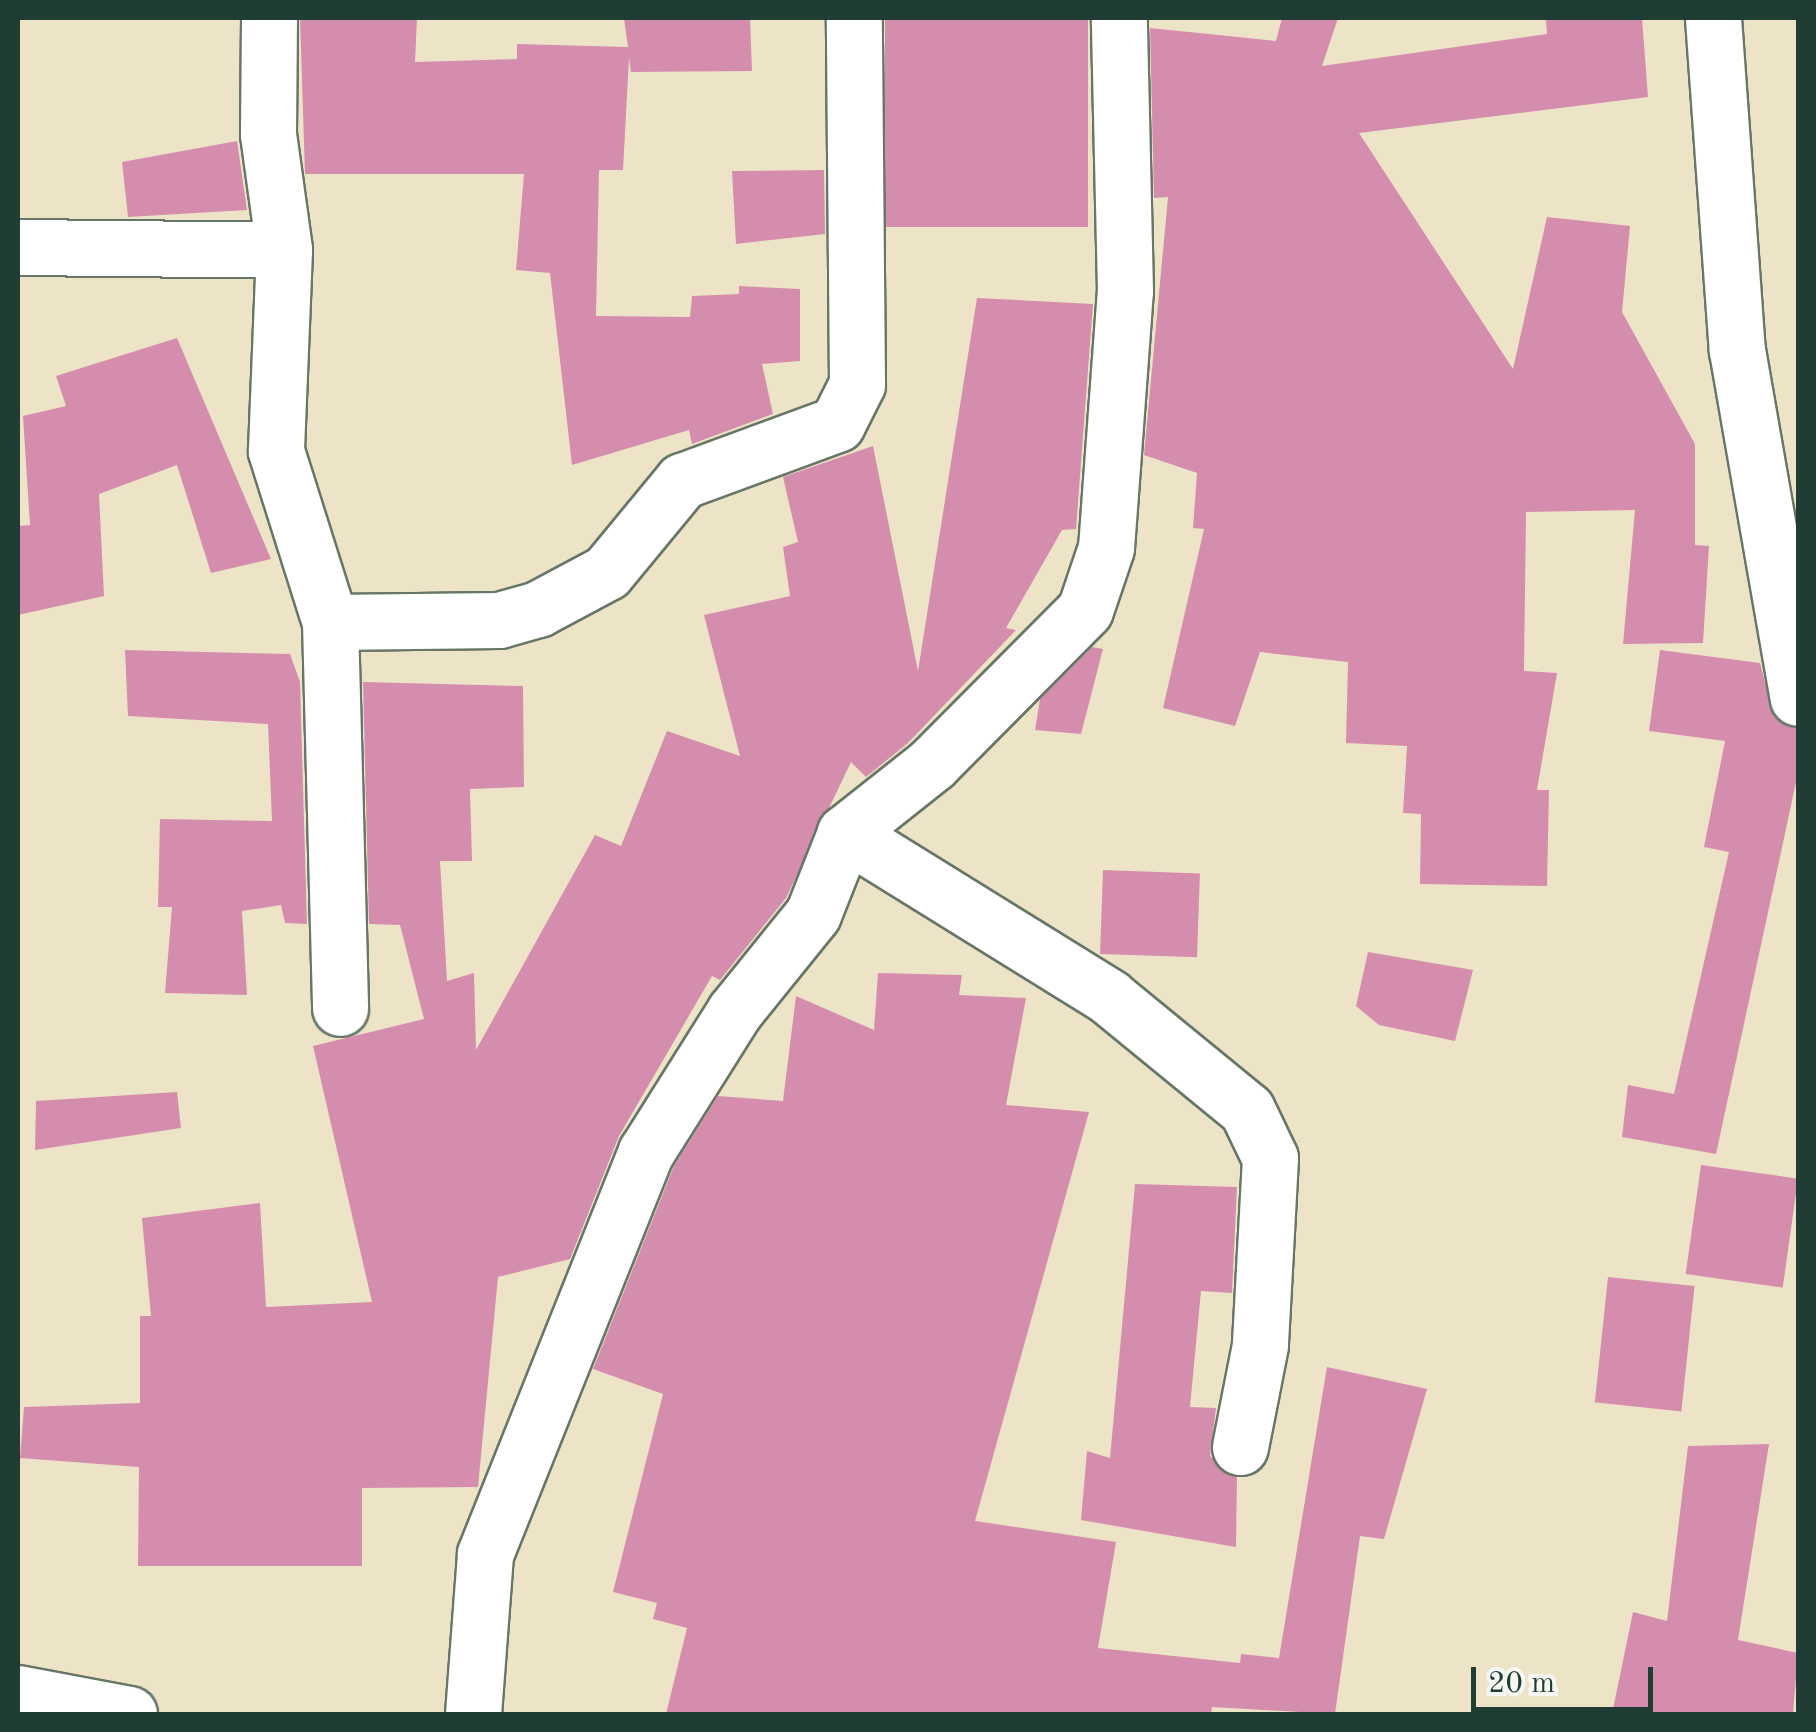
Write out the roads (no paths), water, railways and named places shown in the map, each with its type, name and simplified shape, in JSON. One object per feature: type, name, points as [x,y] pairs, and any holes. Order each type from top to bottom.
[{"type":"main road","points":[[269,18],[268,134],[284,250],[276,451],[330,622],[340,1008]]},
{"type":"main road","points":[[330,622],[499,620],[538,609],[606,572],[682,481],[837,424],[857,384],[854,18]]},
{"type":"main road","points":[[473,1714],[485,1554],[646,1152],[734,1012],[812,914],[845,833],[932,764],[1085,610],[1106,548],[1125,291],[1119,18]]},
{"type":"main road","points":[[1713,18],[1737,350],[1798,698]]},
{"type":"main road","points":[[18,246],[284,250]]},
{"type":"main road","points":[[845,833],[1109,998],[1247,1110],[1270,1158],[1260,1345],[1240,1446]]},
{"type":"main road","points":[[18,1693],[129,1714]]}]
